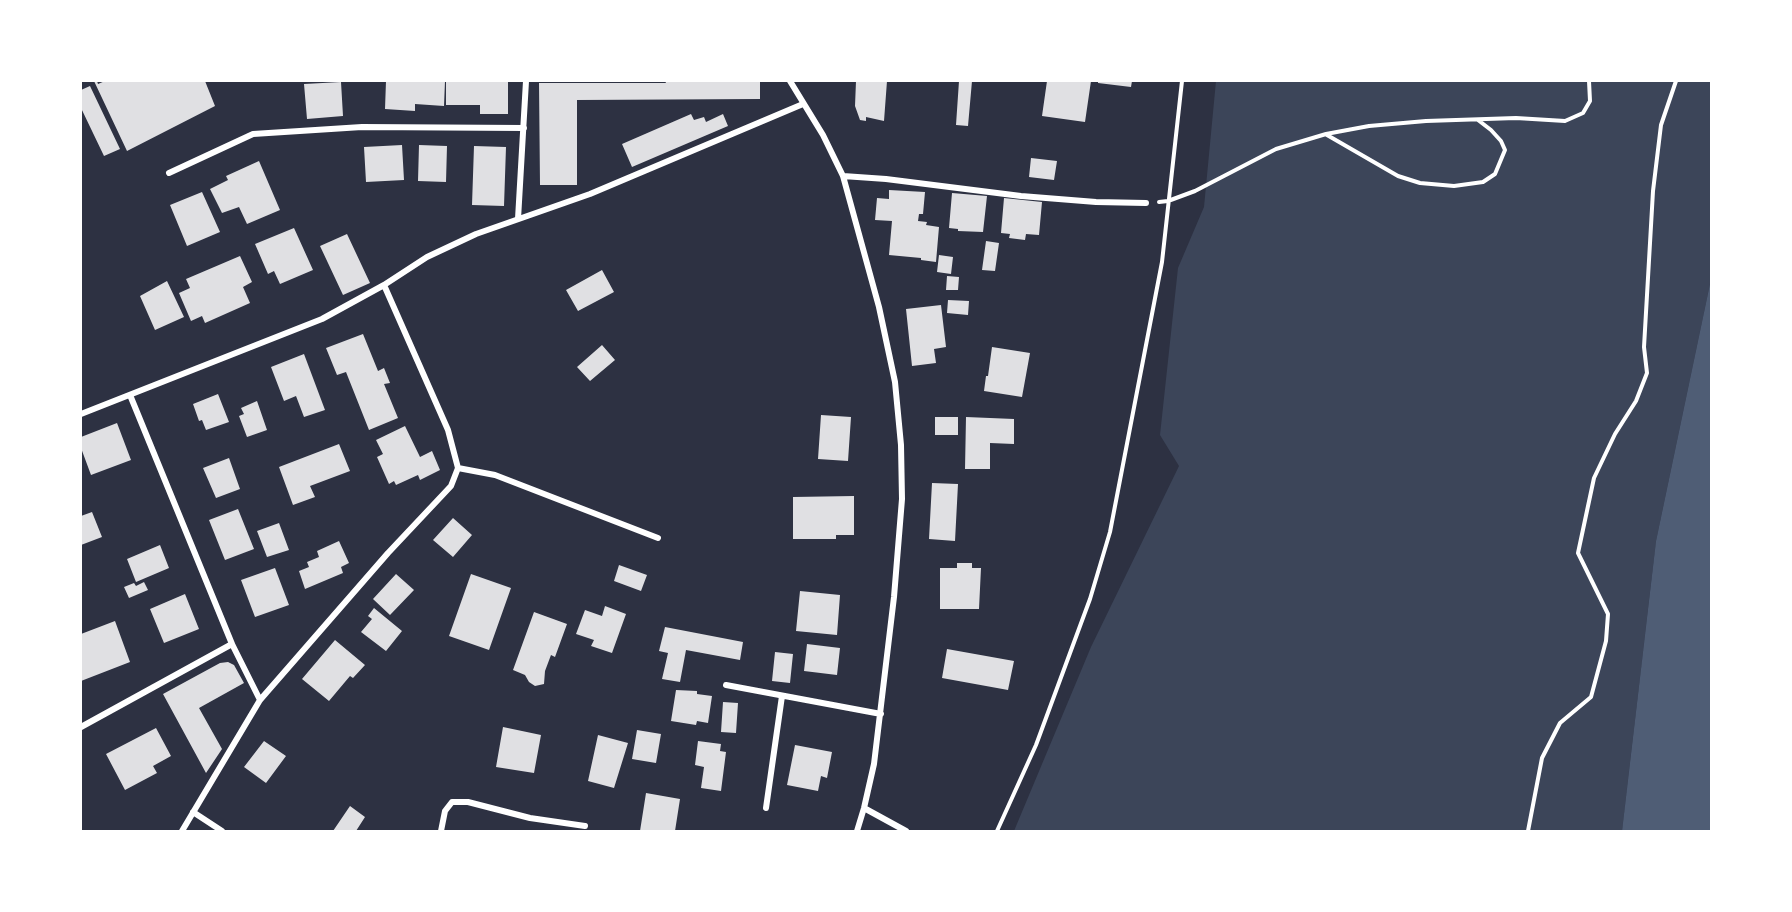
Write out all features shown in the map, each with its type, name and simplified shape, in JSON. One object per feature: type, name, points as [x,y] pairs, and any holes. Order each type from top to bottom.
[{"type":"street","points":[[518,219],[526,81]]},
{"type":"street","points":[[790,81],[823,135],[843,176],[879,307],[895,382],[901,445],[902,499],[894,597],[874,764],[857,831]]},
{"type":"street","points":[[81,414],[322,319],[384,285],[427,257],[476,234],[590,194],[803,104]]},
{"type":"street","points":[[169,172],[253,134],[362,127],[524,128]]},
{"type":"street","points":[[843,176],[886,179],[1021,196],[1146,203]]},
{"type":"street","points":[[182,831],[260,700],[388,553],[451,486],[458,468],[448,430],[384,285]]},
{"type":"street","points":[[130,395],[232,644],[260,700]]},
{"type":"street","points":[[458,468],[495,475],[658,538]]},
{"type":"street","points":[[81,727],[232,644]]},
{"type":"street","points":[[726,685],[880,714]]},
{"type":"street","points":[[766,808],[782,696]]},
{"type":"street","points":[[441,831],[446,811],[452,802],[468,802],[530,818],[585,826]]},
{"type":"street","points":[[864,808],[906,831]]},
{"type":"street","points":[[193,812],[222,831]]},
{"type":"path","points":[[998,831],[1036,745],[1090,599],[1110,532],[1162,262],[1182,81]]},
{"type":"path","points":[[1146,203],[1168,201],[1224,177],[1276,149],[1326,134],[1369,126],[1477,119],[1516,118],[1565,121],[1583,113],[1590,101],[1589,81]]},
{"type":"path","points":[[1528,831],[1542,759],[1560,723],[1591,698],[1606,641],[1608,614],[1578,553],[1594,478],[1615,434],[1636,400],[1647,373],[1644,347],[1653,190],[1661,125],[1676,81]]},
{"type":"path","points":[[1326,134],[1398,176],[1420,183],[1454,186],[1482,182],[1495,174],[1505,150],[1496,135],[1477,119]]},
{"type":"shaded area","points":[[1216,81],[1711,81],[1711,279],[1656,541],[1622,831],[1014,831],[1091,647],[1179,466],[1160,435],[1178,268],[1204,207]]},
{"type":"shaded area","points":[[1711,279],[1711,831],[1622,831],[1656,541]]},
{"type":"building","points":[[94,81],[98,84],[105,81],[205,81],[215,106],[127,151]]},
{"type":"building","points":[[386,81],[445,81],[444,106],[415,104],[415,111],[385,109]]},
{"type":"building","points":[[446,81],[508,81],[508,114],[480,114],[480,105],[446,105]]},
{"type":"building","points":[[665,81],[760,81],[760,99],[577,100],[577,185],[540,185],[539,83],[666,83]]},
{"type":"building","points":[[856,81],[887,81],[884,121],[866,117],[866,121],[860,120],[855,106]]},
{"type":"building","points":[[959,81],[972,81],[968,126],[956,125]]},
{"type":"building","points":[[1047,81],[1091,81],[1085,122],[1042,116]]},
{"type":"building","points":[[1098,81],[1132,81],[1131,87],[1098,83]]},
{"type":"building","points":[[341,82],[343,116],[307,119],[304,84]]},
{"type":"building","points":[[90,86],[120,149],[104,156],[81,108],[81,90]]},
{"type":"building","points":[[691,114],[694,120],[704,117],[706,122],[723,114],[728,126],[632,167],[622,144]]},
{"type":"building","points":[[402,145],[404,180],[366,182],[364,147]]},
{"type":"building","points":[[419,145],[447,146],[446,182],[418,181]]},
{"type":"building","points":[[474,146],[506,147],[504,206],[472,205]]},
{"type":"building","points":[[1031,158],[1057,161],[1054,180],[1029,177]]},
{"type":"building","points":[[259,161],[280,210],[247,224],[239,207],[222,213],[210,189],[228,180],[226,176]]},
{"type":"building","points":[[889,190],[925,192],[923,214],[919,214],[918,221],[939,227],[936,262],[889,255],[892,221],[875,220],[877,198],[889,199]]},
{"type":"building","points":[[202,192],[220,232],[187,246],[170,205]]},
{"type":"building","points":[[952,193],[987,196],[983,232],[958,231],[958,229],[949,228]]},
{"type":"building","points":[[1004,198],[1042,202],[1039,235],[1026,234],[1025,240],[1009,238],[1010,234],[1001,233]]},
{"type":"building","points":[[294,228],[313,270],[280,284],[274,271],[268,274],[255,244]]},
{"type":"building","points":[[347,234],[370,283],[343,295],[320,246]]},
{"type":"building","points":[[986,241],[999,243],[995,271],[982,270]]},
{"type":"building","points":[[939,255],[953,257],[951,274],[937,272]]},
{"type":"building","points":[[240,256],[252,282],[243,287],[250,303],[205,323],[202,316],[191,321],[179,293],[190,288],[186,279]]},
{"type":"building","points":[[602,270],[614,292],[578,311],[566,290]]},
{"type":"building","points":[[947,276],[959,277],[958,290],[946,290]]},
{"type":"building","points":[[167,281],[184,317],[155,330],[140,296]]},
{"type":"building","points":[[948,300],[969,301],[968,315],[947,313]]},
{"type":"building","points":[[941,305],[946,347],[934,349],[936,363],[912,366],[906,309]]},
{"type":"building","points":[[363,334],[378,371],[384,368],[390,383],[384,384],[398,418],[369,430],[346,372],[337,375],[326,348]]},
{"type":"building","points":[[602,345],[615,360],[590,381],[577,367]]},
{"type":"building","points":[[992,347],[1030,353],[1022,397],[984,391]]},
{"type":"building","points":[[304,354],[325,410],[304,417],[296,396],[284,401],[271,367]]},
{"type":"building","points":[[218,394],[229,422],[206,430],[202,420],[199,421],[193,404]]},
{"type":"building","points":[[257,401],[267,430],[247,437],[239,416],[244,414],[241,408]]},
{"type":"building","points":[[821,415],[851,417],[848,461],[818,459]]},
{"type":"building","points":[[935,417],[958,417],[958,435],[935,435]]},
{"type":"building","points":[[966,417],[1014,419],[1014,444],[990,443],[990,469],[965,469]]},
{"type":"building","points":[[117,423],[131,460],[91,475],[81,448],[81,437]]},
{"type":"building","points":[[405,426],[420,457],[432,451],[440,470],[420,480],[418,475],[396,485],[394,481],[389,484],[377,457],[383,454],[376,440]]},
{"type":"building","points":[[339,444],[350,471],[310,486],[315,497],[293,505],[279,467]]},
{"type":"building","points":[[229,458],[240,489],[216,498],[203,468]]},
{"type":"building","points":[[932,483],[958,484],[955,541],[929,539]]},
{"type":"building","points":[[854,496],[854,535],[836,535],[836,539],[793,539],[793,497]]},
{"type":"building","points":[[238,509],[254,549],[225,560],[209,520]]},
{"type":"building","points":[[92,512],[102,537],[81,545],[81,516]]},
{"type":"building","points":[[453,518],[472,535],[453,557],[433,540]]},
{"type":"building","points":[[279,523],[289,550],[267,557],[257,531]]},
{"type":"building","points":[[339,541],[349,563],[341,567],[343,573],[305,589],[299,571],[309,567],[307,562],[319,557],[317,551]]},
{"type":"building","points":[[160,545],[169,568],[136,582],[127,559]]},
{"type":"building","points":[[957,563],[972,563],[972,568],[981,568],[979,609],[940,609],[940,568],[957,568]]},
{"type":"building","points":[[619,565],[647,575],[641,591],[614,581]]},
{"type":"building","points":[[275,568],[289,605],[255,617],[241,580]]},
{"type":"building","points":[[396,574],[414,590],[390,615],[373,599]]},
{"type":"building","points":[[471,574],[511,588],[489,650],[449,636]]},
{"type":"building","points":[[144,582],[148,590],[129,598],[124,587],[134,583],[136,586]]},
{"type":"building","points":[[800,591],[840,595],[837,635],[796,631]]},
{"type":"building","points":[[185,594],[199,629],[164,643],[150,609]]},
{"type":"building","points":[[605,606],[626,614],[612,653],[591,646],[594,640],[576,634],[585,610],[602,616]]},
{"type":"building","points":[[374,608],[402,631],[386,651],[361,632],[372,619],[368,616]]},
{"type":"building","points":[[534,612],[567,624],[555,657],[551,655],[545,671],[544,684],[535,686],[525,675],[513,670]]},
{"type":"building","points":[[115,621],[130,662],[81,681],[81,634]]},
{"type":"building","points":[[665,627],[743,642],[740,660],[686,650],[680,682],[662,679],[668,653],[659,651]]},
{"type":"building","points":[[335,640],[365,665],[353,678],[350,676],[329,701],[302,679]]},
{"type":"building","points":[[807,644],[840,648],[837,675],[804,671]]},
{"type":"building","points":[[947,649],[1014,661],[1008,690],[942,678]]},
{"type":"building","points":[[775,652],[793,654],[790,683],[772,681]]},
{"type":"building","points":[[228,662],[234,665],[244,683],[199,708],[222,749],[206,773],[163,694],[220,663]]},
{"type":"building","points":[[676,690],[697,691],[697,694],[712,696],[708,723],[697,721],[696,725],[671,721]]},
{"type":"building","points":[[723,702],[738,703],[736,733],[721,732]]},
{"type":"building","points":[[503,727],[541,735],[534,773],[496,767]]},
{"type":"building","points":[[156,728],[171,756],[153,766],[157,773],[125,790],[106,754]]},
{"type":"building","points":[[637,730],[661,734],[656,763],[632,759]]},
{"type":"building","points":[[598,735],[628,743],[614,788],[588,781]]},
{"type":"building","points":[[264,741],[286,756],[266,783],[244,767]]},
{"type":"building","points":[[698,741],[721,744],[720,751],[726,752],[721,791],[701,788],[704,767],[695,765]]},
{"type":"building","points":[[795,745],[832,752],[827,778],[821,776],[818,791],[787,785]]},
{"type":"building","points":[[646,793],[680,799],[675,831],[640,831]]},
{"type":"building","points":[[350,806],[365,817],[356,831],[333,831]]}]
